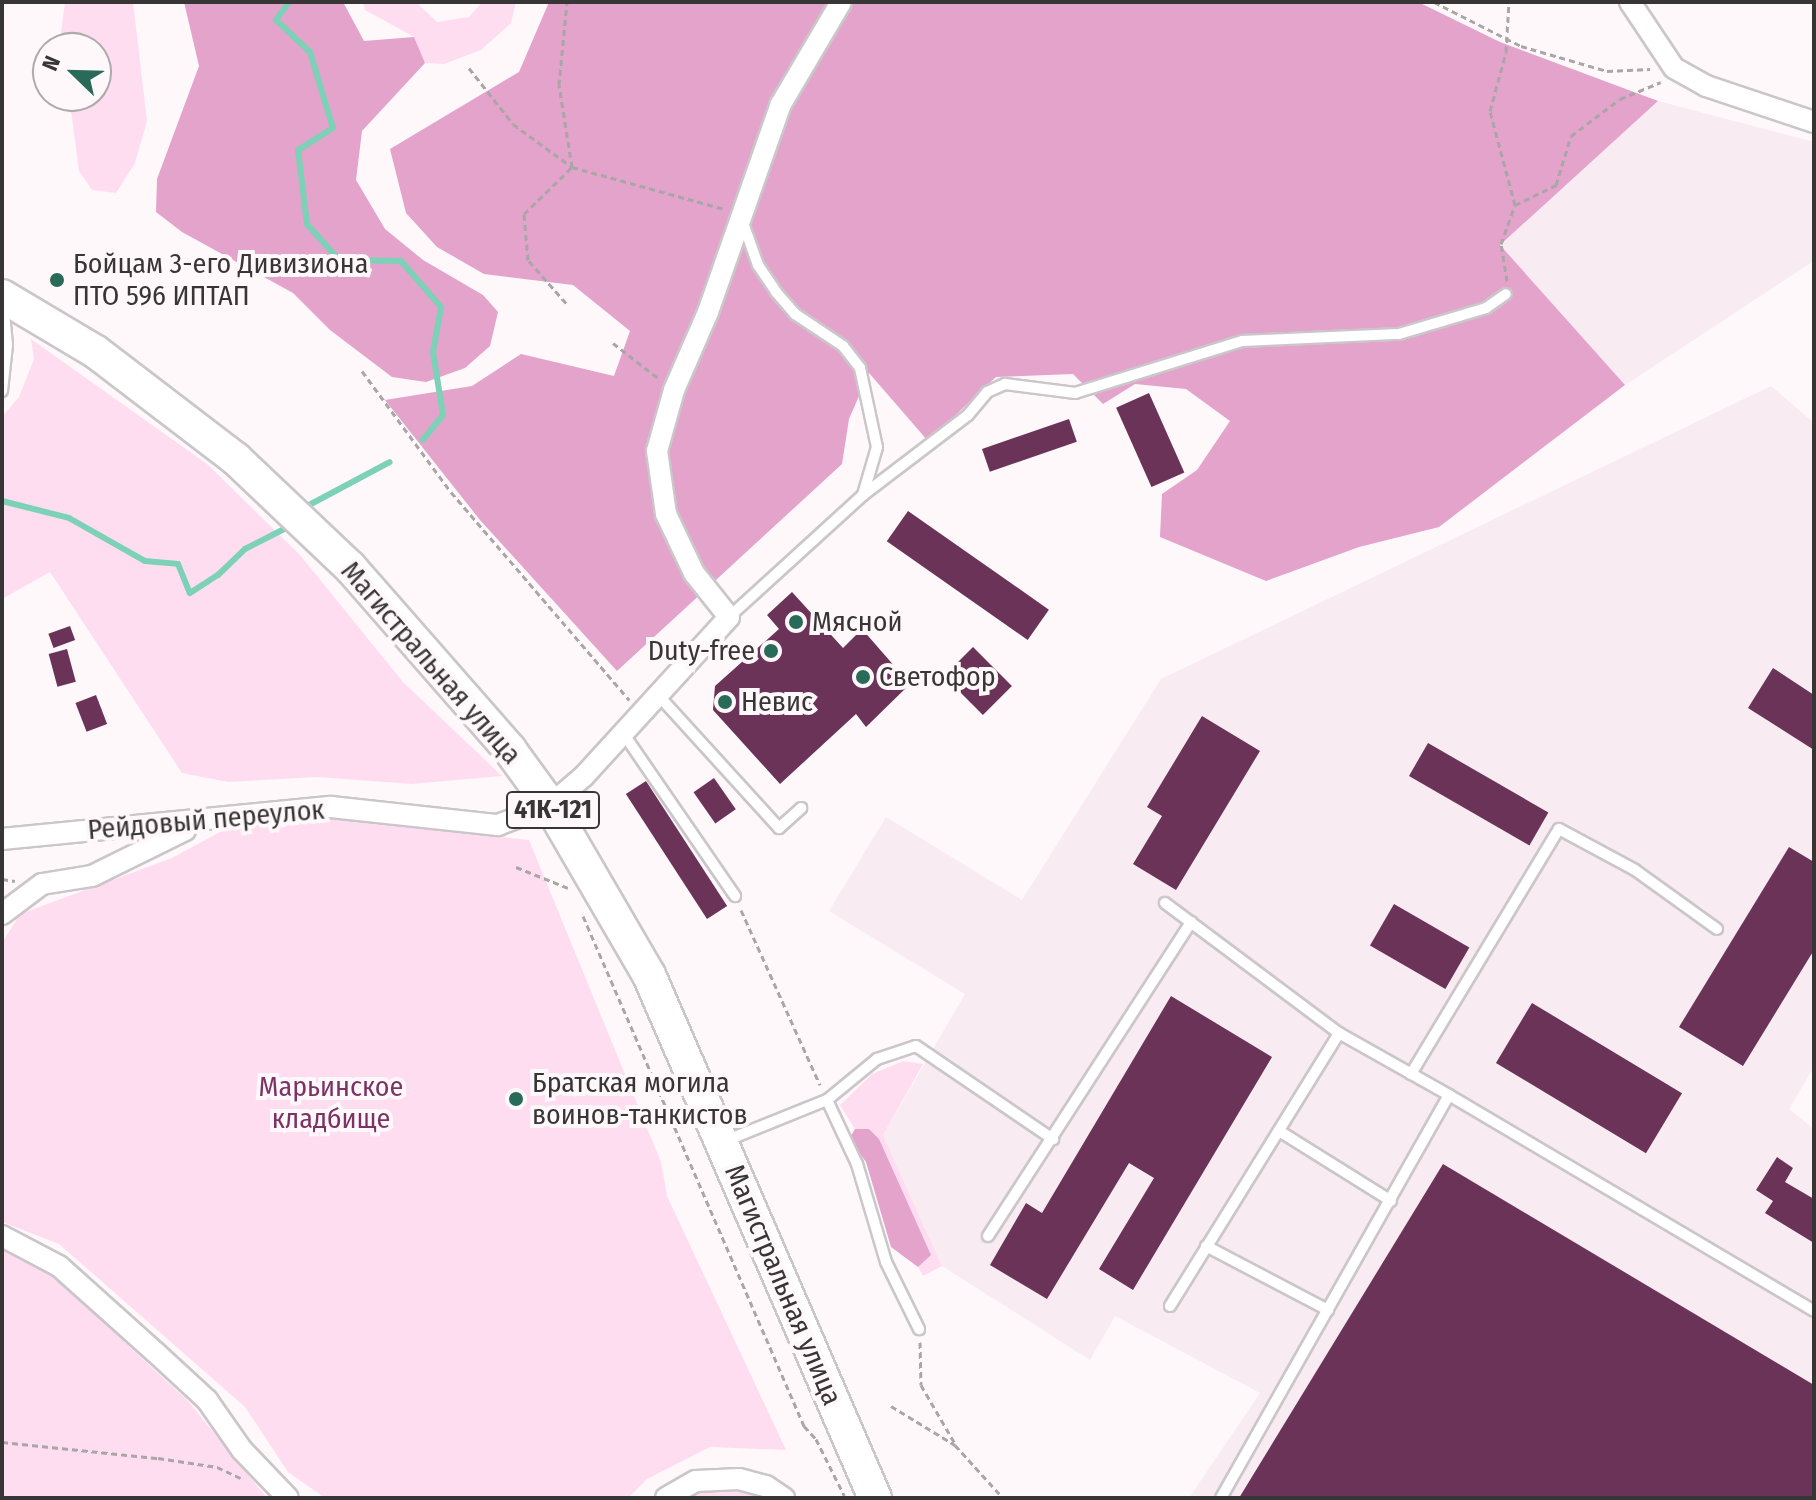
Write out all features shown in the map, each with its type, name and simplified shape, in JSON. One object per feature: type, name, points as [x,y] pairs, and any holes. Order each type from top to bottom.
[{"type":"main road","name":"Магистральная улица","points":[[2,297],[149,390],[291,509],[462,690],[550,805],[649,975],[875,1498]]},
{"type":"street","points":[[550,805],[623,733],[729,617],[694,573],[666,514],[657,451],[674,390],[708,312],[740,213],[781,104],[841,2]]},
{"type":"street","points":[[1630,2],[1677,70],[1706,86],[1814,122]]},
{"type":"street","name":"Рейдовый переулок","points":[[2,839],[331,807],[498,825],[550,805]]},
{"type":"street","points":[[2,914],[42,884],[92,876],[176,833],[222,818]]},
{"type":"street","points":[[2,1236],[59,1266],[155,1352],[207,1400],[242,1450],[288,1498]]},
{"type":"street","points":[[666,1498],[696,1481],[739,1479],[766,1486],[784,1498]]},
{"type":"lane","points":[[740,213],[758,265],[776,292],[795,314],[843,346],[860,368],[877,447],[863,495]]},
{"type":"lane","points":[[729,617],[863,495],[968,415],[987,392],[1005,384],[1075,393],[1242,341],[1399,334],[1486,308],[1506,294]]},
{"type":"lane","points":[[2,297],[7,345],[2,391]]},
{"type":"lane","points":[[658,695],[779,828],[801,808]]},
{"type":"lane","points":[[623,733],[735,896]]},
{"type":"lane","points":[[1411,1074],[1559,829],[1635,870],[1717,929]]},
{"type":"lane","points":[[1165,903],[1339,1033],[1814,1311]]},
{"type":"lane","points":[[988,1236],[1191,922]]},
{"type":"lane","points":[[1170,1306],[1339,1033]]},
{"type":"lane","points":[[723,1142],[827,1100],[877,1059],[916,1046],[1053,1139]]},
{"type":"lane","points":[[1221,1498],[1449,1095]]},
{"type":"lane","points":[[827,1100],[857,1164],[886,1262],[919,1329]]},
{"type":"lane","points":[[1279,1131],[1391,1201]]},
{"type":"lane","points":[[1206,1246],[1328,1310]]},
{"type":"path","points":[[567,2],[559,85],[572,167]]},
{"type":"path","points":[[1434,2],[1507,38],[1607,71],[1677,70]]},
{"type":"path","points":[[1506,294],[1501,244],[1515,205],[1490,111],[1507,38],[1509,2]]},
{"type":"path","points":[[469,68],[513,124],[572,167],[740,213]]},
{"type":"path","points":[[1515,205],[1556,185],[1571,136],[1620,99],[1677,70]]},
{"type":"path","points":[[566,303],[528,260],[524,214],[572,167]]},
{"type":"path","points":[[613,343],[674,390]]},
{"type":"path","points":[[362,371],[451,492],[640,714]]},
{"type":"path","points":[[516,867],[572,890]]},
{"type":"path","points":[[735,896],[827,1100]]},
{"type":"path","points":[[578,904],[804,1426],[816,1439],[846,1498]]},
{"type":"path","points":[[919,1329],[921,1385],[955,1445],[1000,1497]]},
{"type":"path","points":[[891,1406],[955,1445]]},
{"type":"path","points":[[2,1442],[217,1467],[244,1479]]},
{"type":"shaded area","points":[[184,2],[343,2],[364,41],[414,37],[425,63],[362,131],[356,180],[385,229],[423,260],[483,295],[498,312],[490,346],[465,368],[426,382],[392,377],[330,330],[293,293],[182,232],[156,212],[157,179],[199,66]]},
{"type":"shaded area","points":[[549,2],[1418,2],[1500,42],[1658,101],[1500,245],[1625,385],[1439,527],[1359,547],[1266,581],[1160,537],[1162,494],[1197,470],[1230,421],[1186,389],[1135,384],[1103,404],[1073,374],[996,377],[928,441],[869,373],[849,419],[842,464],[617,671],[480,520],[385,400],[472,386],[521,354],[614,376],[630,331],[573,285],[484,274],[437,247],[406,213],[390,149],[519,72]]},
{"type":"shaded area","points":[[1658,101],[1814,142],[1814,261],[1625,385],[1500,245]]},
{"type":"shaded area","points":[[1771,386],[1814,423],[1814,1067],[1789,1109],[1814,1129],[1814,1498],[1189,1498],[1260,1393],[1115,1316],[1090,1360],[942,1266],[883,1135],[965,994],[829,911],[886,817],[1022,900],[1161,679]]},
{"type":"shaded area","points":[[855,1129],[869,1129],[879,1139],[931,1255],[918,1267],[891,1247],[866,1162],[849,1139]]},
{"type":"green space","points":[[65,2],[133,2],[147,121],[135,163],[116,193],[92,190],[79,171],[71,112],[112,112],[112,32],[61,32]]},
{"type":"green space","points":[[363,2],[416,2],[437,22],[469,17],[482,2],[516,2],[511,23],[481,50],[444,64],[425,63],[414,37],[365,10]]},
{"type":"green space","points":[[31,339],[207,464],[300,555],[403,682],[502,776],[412,784],[317,777],[228,782],[182,773],[50,572],[2,599],[2,417],[19,397],[34,359]]},
{"type":"green space","name":"Марьинское кладбище","points":[[325,817],[529,840],[661,1162],[667,1196],[786,1450],[710,1447],[647,1479],[628,1498],[325,1498],[288,1472],[245,1407],[59,1244],[2,1222],[2,943],[20,914],[172,858],[242,820]]},
{"type":"green space","points":[[903,1061],[923,1064],[883,1135],[942,1266],[923,1276],[918,1267],[924,1261],[869,1129],[855,1129],[840,1105],[872,1074]]},
{"type":"green space","points":[[2,1249],[52,1275],[188,1401],[267,1498],[2,1498]]},
{"type":"green space","points":[[716,1482],[771,1498],[683,1498]]},
{"type":"building","points":[[1149,393],[1184,472],[1151,487],[1116,408]]},
{"type":"building","points":[[1069,419],[1077,442],[990,472],[982,449]]},
{"type":"building","points":[[908,511],[1049,610],[1028,640],[887,541]]},
{"type":"building","points":[[792,592],[843,648],[862,629],[910,684],[866,727],[856,714],[780,784],[713,710],[715,686],[779,629],[767,615]]},
{"type":"building","points":[[70,626],[75,640],[54,648],[48,634]]},
{"type":"building","points":[[973,647],[1012,686],[983,715],[944,676]]},
{"type":"building","points":[[67,649],[76,682],[57,687],[49,654]]},
{"type":"building","points":[[1773,668],[1814,695],[1814,750],[1748,708]]},
{"type":"building","points":[[96,695],[107,724],[87,732],[75,703]]},
{"type":"building","points":[[1202,716],[1260,751],[1176,890],[1133,864],[1162,816],[1147,807]]},
{"type":"building","points":[[1428,743],[1548,812],[1529,845],[1409,776]]},
{"type":"building","points":[[714,778],[736,809],[715,823],[694,792]]},
{"type":"building","points":[[646,781],[727,906],[707,919],[626,794]]},
{"type":"building","points":[[1789,847],[1814,862],[1814,950],[1743,1066],[1679,1027]]},
{"type":"building","points":[[1394,904],[1469,948],[1445,989],[1370,946]]},
{"type":"building","points":[[1171,996],[1272,1057],[1133,1290],[1099,1269],[1154,1178],[1129,1163],[1047,1299],[990,1265],[1026,1203],[1042,1213]]},
{"type":"building","points":[[1532,1003],[1682,1093],[1646,1153],[1496,1063]]},
{"type":"building","points":[[1777,1157],[1793,1168],[1785,1182],[1814,1199],[1814,1243],[1765,1213],[1773,1201],[1756,1190]]},
{"type":"building","points":[[1443,1164],[1814,1385],[1814,1498],[1239,1498]]},
{"type":"waterway","points":[[289,2],[276,20],[310,52],[333,128],[298,150],[307,224],[339,260],[401,261],[441,307],[433,352],[443,415],[423,440]]},
{"type":"waterway","points":[[311,504],[390,462]]},
{"type":"waterway","points":[[2,501],[69,518],[145,561],[178,564],[190,593],[218,575],[245,549],[284,529]]},
{"type":"place","name":"Бойцам 3-его Дивизиона ПТО 596 ИПТАП","points":[[57,280]]},
{"type":"place","name":"Мясной","points":[[796,622]]},
{"type":"place","name":"Duty-free","points":[[771,651]]},
{"type":"place","name":"Светофор","points":[[863,677]]},
{"type":"place","name":"Невис","points":[[725,702]]},
{"type":"place","name":"Братская могила воинов-танкистов","points":[[516,1099]]}]
